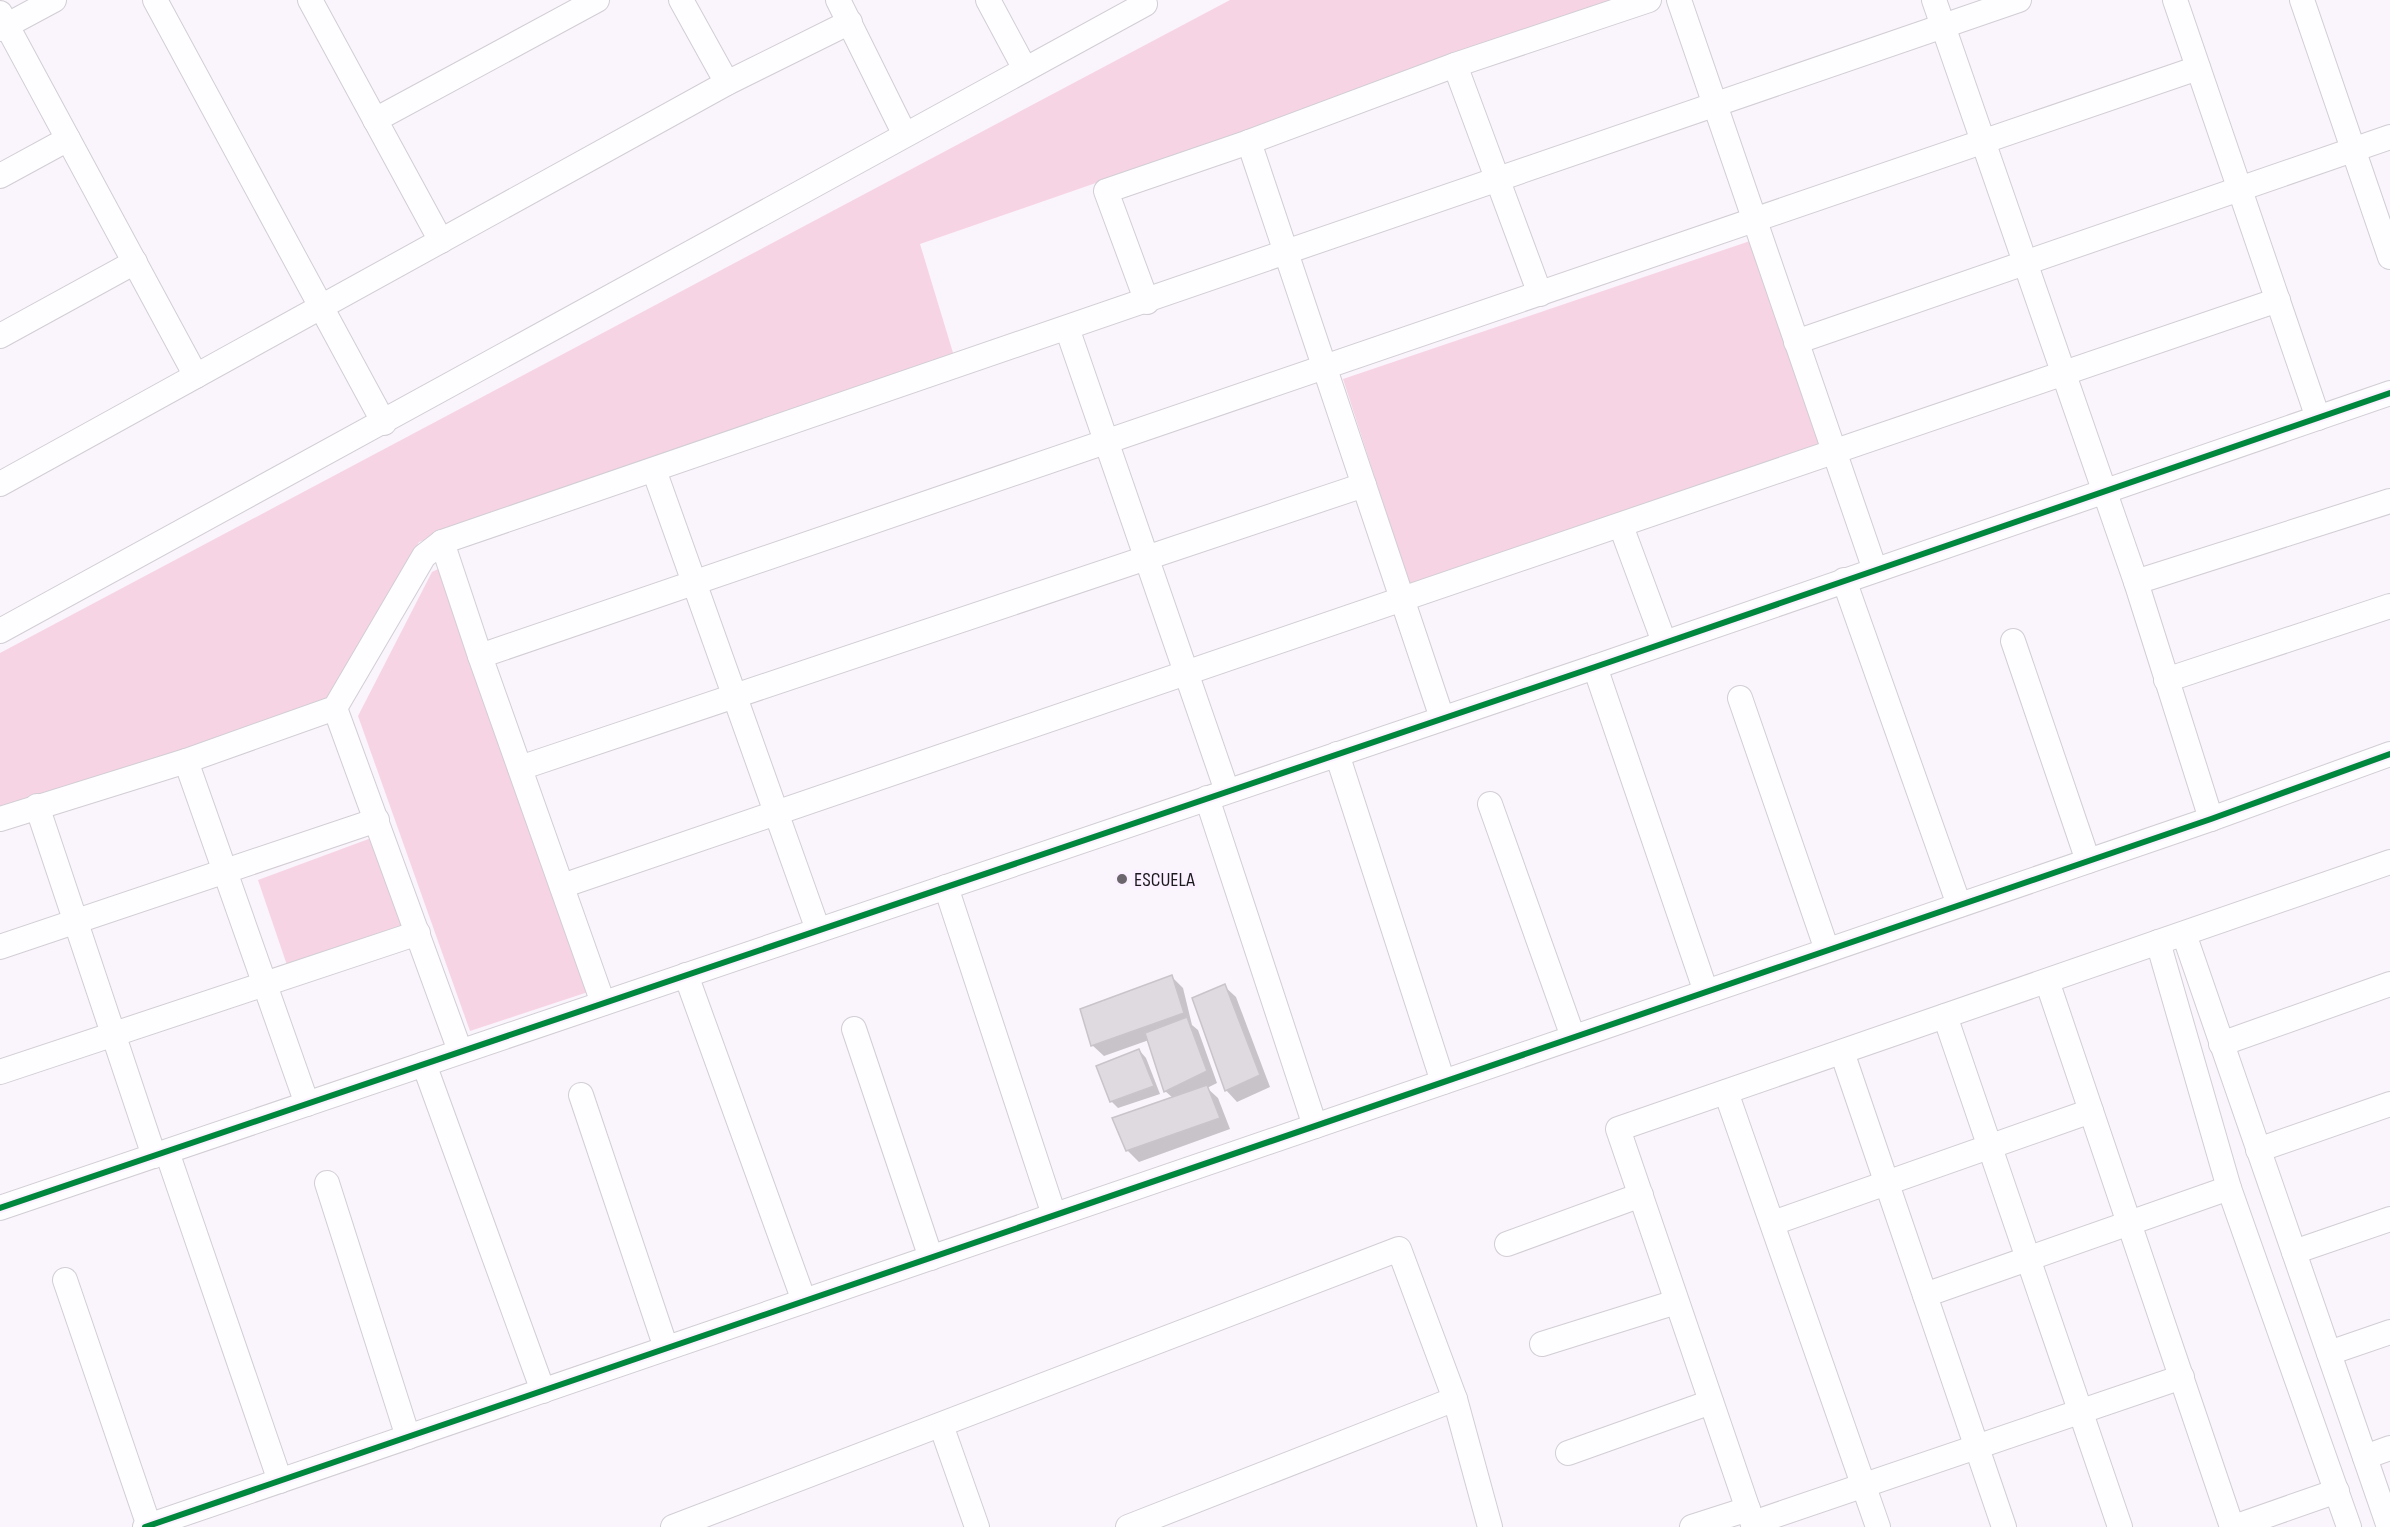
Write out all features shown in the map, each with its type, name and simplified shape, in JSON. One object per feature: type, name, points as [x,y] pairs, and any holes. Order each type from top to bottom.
[{"type":"street","points":[[54,0],[2,22],[196,376]]},
{"type":"street","points":[[155,0],[384,423]]},
{"type":"street","points":[[375,120],[597,0]]},
{"type":"street","points":[[681,0],[727,83]]},
{"type":"street","points":[[838,0],[904,133]]},
{"type":"street","points":[[988,0],[1025,69]]},
{"type":"street","points":[[0,632],[384,423],[904,133],[1145,4],[1143,0]]},
{"type":"street","points":[[1147,302],[1106,191],[1249,142],[1455,64],[1649,0]]},
{"type":"street","points":[[1679,0],[1875,570]]},
{"type":"street","points":[[1934,0],[2136,582],[2211,819]]},
{"type":"street","points":[[0,819],[186,761],[335,708],[424,556],[441,542],[1147,302],[2019,0]]},
{"type":"street","points":[[2175,0],[2318,418]]},
{"type":"street","points":[[2302,0],[2390,257]]},
{"type":"street","points":[[320,3],[375,120],[441,241]]},
{"type":"street","points":[[0,484],[727,83],[850,22]]},
{"type":"street","points":[[1455,64],[1540,294]]},
{"type":"street","points":[[480,656],[2198,68]]},
{"type":"street","points":[[1796,342],[2390,137]]},
{"type":"street","points":[[0,176],[68,139]]},
{"type":"street","points":[[1249,142],[1442,718]]},
{"type":"street","points":[[0,336],[135,262]]},
{"type":"street","points":[[562,886],[2278,300]]},
{"type":"street","points":[[1067,328],[1186,674],[1217,795],[1315,1126]]},
{"type":"street","points":[[0,1208],[1595,667],[2390,393]]},
{"type":"street","points":[[654,470],[818,930]]},
{"type":"street","points":[[520,768],[1364,484]]},
{"type":"street","points":[[2136,582],[2390,501]]},
{"type":"street","points":[[1621,526],[1664,642]]},
{"type":"street","points":[[441,542],[603,1003]]},
{"type":"street","points":[[1844,580],[1959,905]]},
{"type":"street","points":[[2166,680],[2390,606]]},
{"type":"street","points":[[2013,641],[2088,861]]},
{"type":"street","points":[[1595,667],[1706,992]]},
{"type":"street","points":[[1740,698],[1827,950]]},
{"type":"street","points":[[335,708],[460,1051]]},
{"type":"street","points":[[1337,754],[1443,1082]]},
{"type":"street","points":[[65,1280],[147,1526],[2211,819],[2390,754]]},
{"type":"street","points":[[186,761],[307,1104]]},
{"type":"street","points":[[1490,804],[1573,1037]]},
{"type":"street","points":[[37,806],[114,1034],[280,1481]]},
{"type":"street","points":[[0,946],[377,820]]},
{"type":"street","points":[[1752,1520],[1618,1129],[2390,862]]},
{"type":"street","points":[[946,886],[1054,1215]]},
{"type":"street","points":[[0,1072],[418,933]]},
{"type":"street","points":[[2184,934],[2389,1527]]},
{"type":"street","points":[[2158,942],[2229,1188],[2349,1527]]},
{"type":"street","points":[[686,975],[804,1301]]},
{"type":"street","points":[[2047,981],[2233,1527],[2337,1491]]},
{"type":"street","points":[[2221,1044],[2390,984]]},
{"type":"street","points":[[1945,1016],[2120,1527]]},
{"type":"street","points":[[854,1029],[931,1258]]},
{"type":"street","points":[[1842,1052],[2004,1527]]},
{"type":"street","points":[[424,1064],[543,1391]]},
{"type":"street","points":[[1726,1092],[1878,1527]]},
{"type":"street","points":[[581,1095],[666,1348]]},
{"type":"street","points":[[2258,1150],[2390,1104]]},
{"type":"street","points":[[1773,1223],[2091,1111]]},
{"type":"street","points":[[327,1183],[408,1437]]},
{"type":"street","points":[[1925,1294],[2229,1188]]},
{"type":"street","points":[[1507,1244],[1641,1195]]},
{"type":"street","points":[[2294,1252],[2390,1219]]},
{"type":"street","points":[[673,1527],[1399,1249],[1455,1399],[1490,1527]]},
{"type":"street","points":[[1542,1344],[1676,1302]]},
{"type":"street","points":[[2329,1353],[2390,1332]]},
{"type":"street","points":[[1692,1527],[1752,1520],[1864,1485],[2182,1377]]},
{"type":"street","points":[[1128,1527],[1455,1399]]},
{"type":"street","points":[[1568,1453],[1711,1402]]},
{"type":"street","points":[[941,1425],[977,1527]]},
{"type":"street","points":[[2365,1456],[2390,1448]]},
{"type":"shaded area","points":[[1230,0],[1623,0],[920,244],[954,356],[419,542],[340,698],[0,812],[0,653]]},
{"type":"shaded area","points":[[1753,240],[1822,444],[1410,586],[1343,379]]},
{"type":"shaded area","points":[[440,568],[588,992],[470,1031],[358,716],[432,572]]},
{"type":"shaded area","points":[[374,837],[405,929],[288,968],[258,880]]},
{"type":"building","points":[[1172,975],[1184,1013],[1091,1046],[1080,1009]]},
{"type":"building","points":[[1225,984],[1260,1075],[1225,1091],[1192,998]]},
{"type":"building","points":[[1187,1017],[1207,1071],[1164,1092],[1145,1033]]},
{"type":"building","points":[[1139,1049],[1154,1086],[1110,1102],[1096,1066]]},
{"type":"building","points":[[1207,1085],[1220,1118],[1126,1151],[1112,1118]]},
{"type":"cycle path","points":[[0,1208],[1595,667],[2390,393]]},
{"type":"cycle path","points":[[145,1527],[2211,819],[2390,754]]},
{"type":"place","name":"ESCUELA","points":[[1122,879]]}]
